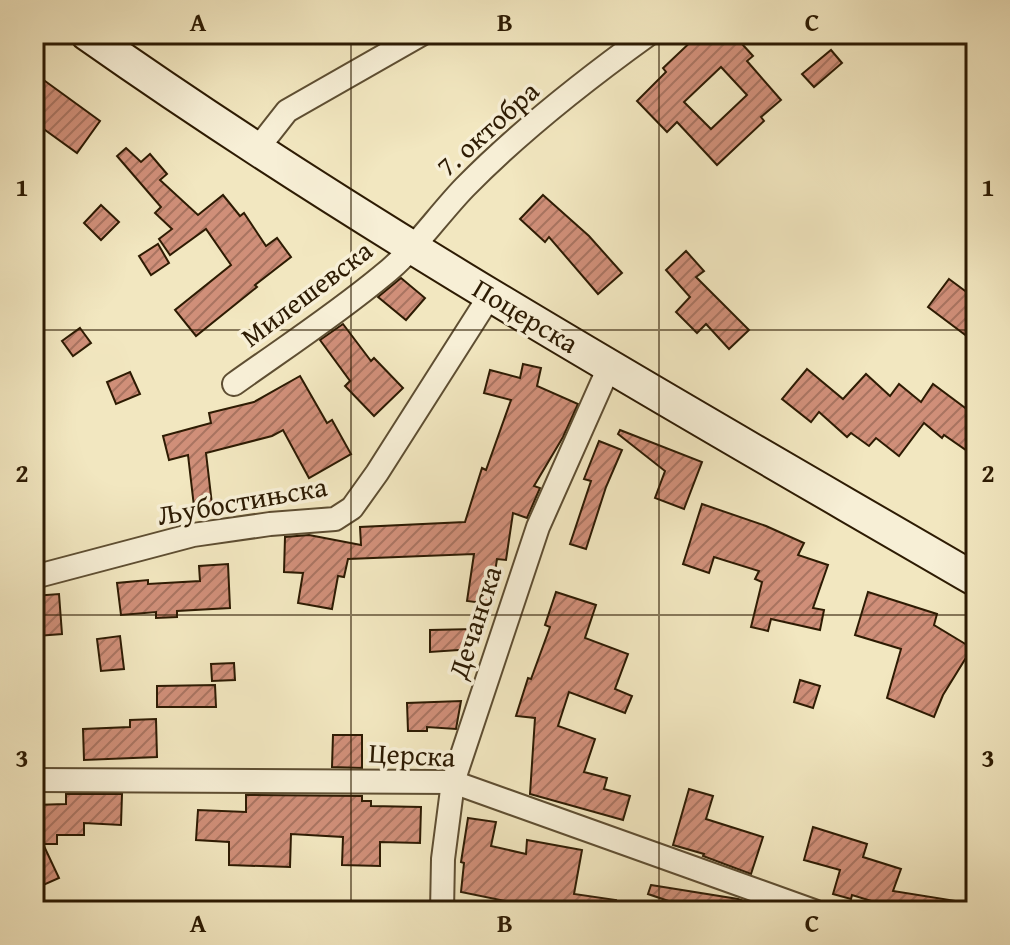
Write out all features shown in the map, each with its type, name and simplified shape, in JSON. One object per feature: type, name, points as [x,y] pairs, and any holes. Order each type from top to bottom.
[{"type":"main road","name":"Поцерска","points":[[87,34],[413,247],[976,580]]},
{"type":"street","points":[[258,148],[287,111],[422,34]]},
{"type":"street","name":"7. октобра","points":[[413,247],[447,207],[498,157],[593,74],[649,34]]},
{"type":"street","name":"Милешевска","points":[[234,384],[384,275],[413,247]]},
{"type":"street","name":"Љубостињска","points":[[34,577],[193,535],[335,519],[352,508],[361,497],[491,294]]},
{"type":"street","name":"Дечанска","points":[[442,911],[443,859],[453,782],[538,527],[610,365]]},
{"type":"street","name":"Церска","points":[[34,780],[453,782],[814,911]]},
{"type":"building","points":[[699,34],[756,34],[743,45],[753,56],[747,61],[781,100],[761,117],[764,121],[717,165],[677,122],[667,132],[637,101],[666,72],[663,68]],"holes":[[[721,67],[747,95],[711,129],[684,102]]]},
{"type":"building","points":[[831,50],[842,63],[814,87],[802,74]]},
{"type":"building","points":[[34,73],[100,121],[77,153],[34,122]]},
{"type":"building","points":[[126,148],[141,162],[150,154],[167,174],[160,180],[198,215],[223,195],[240,216],[244,213],[266,246],[277,238],[291,257],[196,336],[175,310],[231,265],[206,229],[170,255],[159,239],[172,229],[155,213],[161,207],[117,156]]},
{"type":"building","points":[[543,195],[589,236],[622,273],[598,294],[549,237],[545,242],[520,219]]},
{"type":"building","points":[[101,205],[119,222],[101,240],[84,223]]},
{"type":"building","points":[[158,244],[169,263],[151,275],[139,256]]},
{"type":"building","points":[[686,251],[704,271],[696,277],[749,330],[729,349],[706,324],[697,333],[676,312],[690,297],[666,270]]},
{"type":"building","points":[[401,278],[425,298],[406,320],[378,297]]},
{"type":"building","points":[[949,279],[976,299],[976,343],[928,307]]},
{"type":"building","points":[[343,324],[371,361],[374,358],[403,388],[374,416],[345,386],[350,381],[320,340]]},
{"type":"building","points":[[80,328],[91,343],[73,356],[62,341]]},
{"type":"building","points":[[523,364],[541,368],[537,386],[578,404],[534,486],[540,488],[527,518],[513,513],[506,560],[497,559],[490,604],[467,601],[474,554],[348,559],[344,577],[338,576],[332,609],[298,603],[303,573],[284,572],[285,537],[309,535],[361,545],[360,527],[465,522],[482,468],[486,470],[511,400],[484,393],[490,370],[520,378]]},
{"type":"building","points":[[807,369],[843,399],[866,374],[890,396],[899,384],[921,402],[933,384],[976,416],[976,457],[944,435],[942,438],[924,423],[899,456],[876,438],[869,446],[851,433],[847,437],[819,412],[811,422],[782,399]]},
{"type":"building","points":[[130,372],[140,394],[116,404],[107,382]]},
{"type":"building","points":[[300,376],[327,423],[332,420],[351,454],[309,478],[283,430],[272,436],[206,453],[213,513],[195,515],[188,455],[169,460],[163,436],[211,423],[209,413],[254,402]]},
{"type":"building","points":[[620,430],[702,462],[684,509],[655,498],[665,471],[618,434]]},
{"type":"building","points":[[599,441],[622,450],[586,549],[570,544],[591,481],[584,479]]},
{"type":"building","points":[[702,504],[804,543],[798,555],[828,565],[813,608],[824,610],[820,630],[771,619],[768,631],[751,627],[762,582],[755,579],[759,571],[714,557],[709,573],[683,564]]},
{"type":"building","points":[[228,564],[230,608],[177,611],[177,617],[156,618],[156,612],[121,615],[117,583],[200,581],[199,566]]},
{"type":"building","points":[[556,592],[596,605],[585,638],[628,654],[615,689],[632,696],[625,713],[569,692],[558,726],[595,739],[584,772],[607,778],[604,789],[630,796],[623,820],[530,794],[535,718],[516,716],[550,627],[545,625]]},
{"type":"building","points":[[868,592],[937,614],[934,625],[972,648],[943,695],[934,717],[887,698],[901,649],[855,635]]},
{"type":"building","points":[[59,594],[62,634],[37,636],[34,596]]},
{"type":"building","points":[[475,629],[473,649],[430,652],[430,630]]},
{"type":"building","points":[[120,636],[124,669],[101,671],[97,639]]},
{"type":"building","points":[[234,663],[235,680],[212,681],[211,664]]},
{"type":"building","points":[[800,680],[820,686],[813,708],[794,702]]},
{"type":"building","points":[[215,685],[216,707],[157,707],[157,686]]},
{"type":"building","points":[[461,701],[456,729],[427,727],[427,731],[408,731],[407,703]]},
{"type":"building","points":[[156,719],[157,757],[84,760],[83,729],[130,727],[130,720]]},
{"type":"building","points":[[333,735],[362,735],[362,768],[332,767]]},
{"type":"building","points":[[689,789],[713,796],[706,819],[763,837],[751,874],[673,845]]},
{"type":"building","points":[[66,794],[122,794],[121,825],[84,823],[84,835],[57,835],[57,844],[43,844],[59,878],[41,886],[34,871],[34,805],[66,804]]},
{"type":"building","points":[[246,795],[362,796],[362,801],[371,801],[371,806],[421,807],[420,843],[380,842],[380,866],[342,865],[343,837],[291,834],[290,867],[229,865],[229,842],[196,840],[198,810],[246,812]]},
{"type":"building","points":[[468,818],[496,822],[491,846],[526,854],[527,840],[582,850],[574,894],[616,900],[615,911],[515,911],[515,903],[461,892],[464,863],[461,862]]},
{"type":"building","points":[[813,827],[867,844],[863,857],[901,869],[893,891],[956,901],[955,911],[904,911],[852,895],[851,899],[833,894],[840,870],[804,860]]},
{"type":"building","points":[[651,885],[738,899],[752,904],[751,911],[698,911],[648,894]]}]
